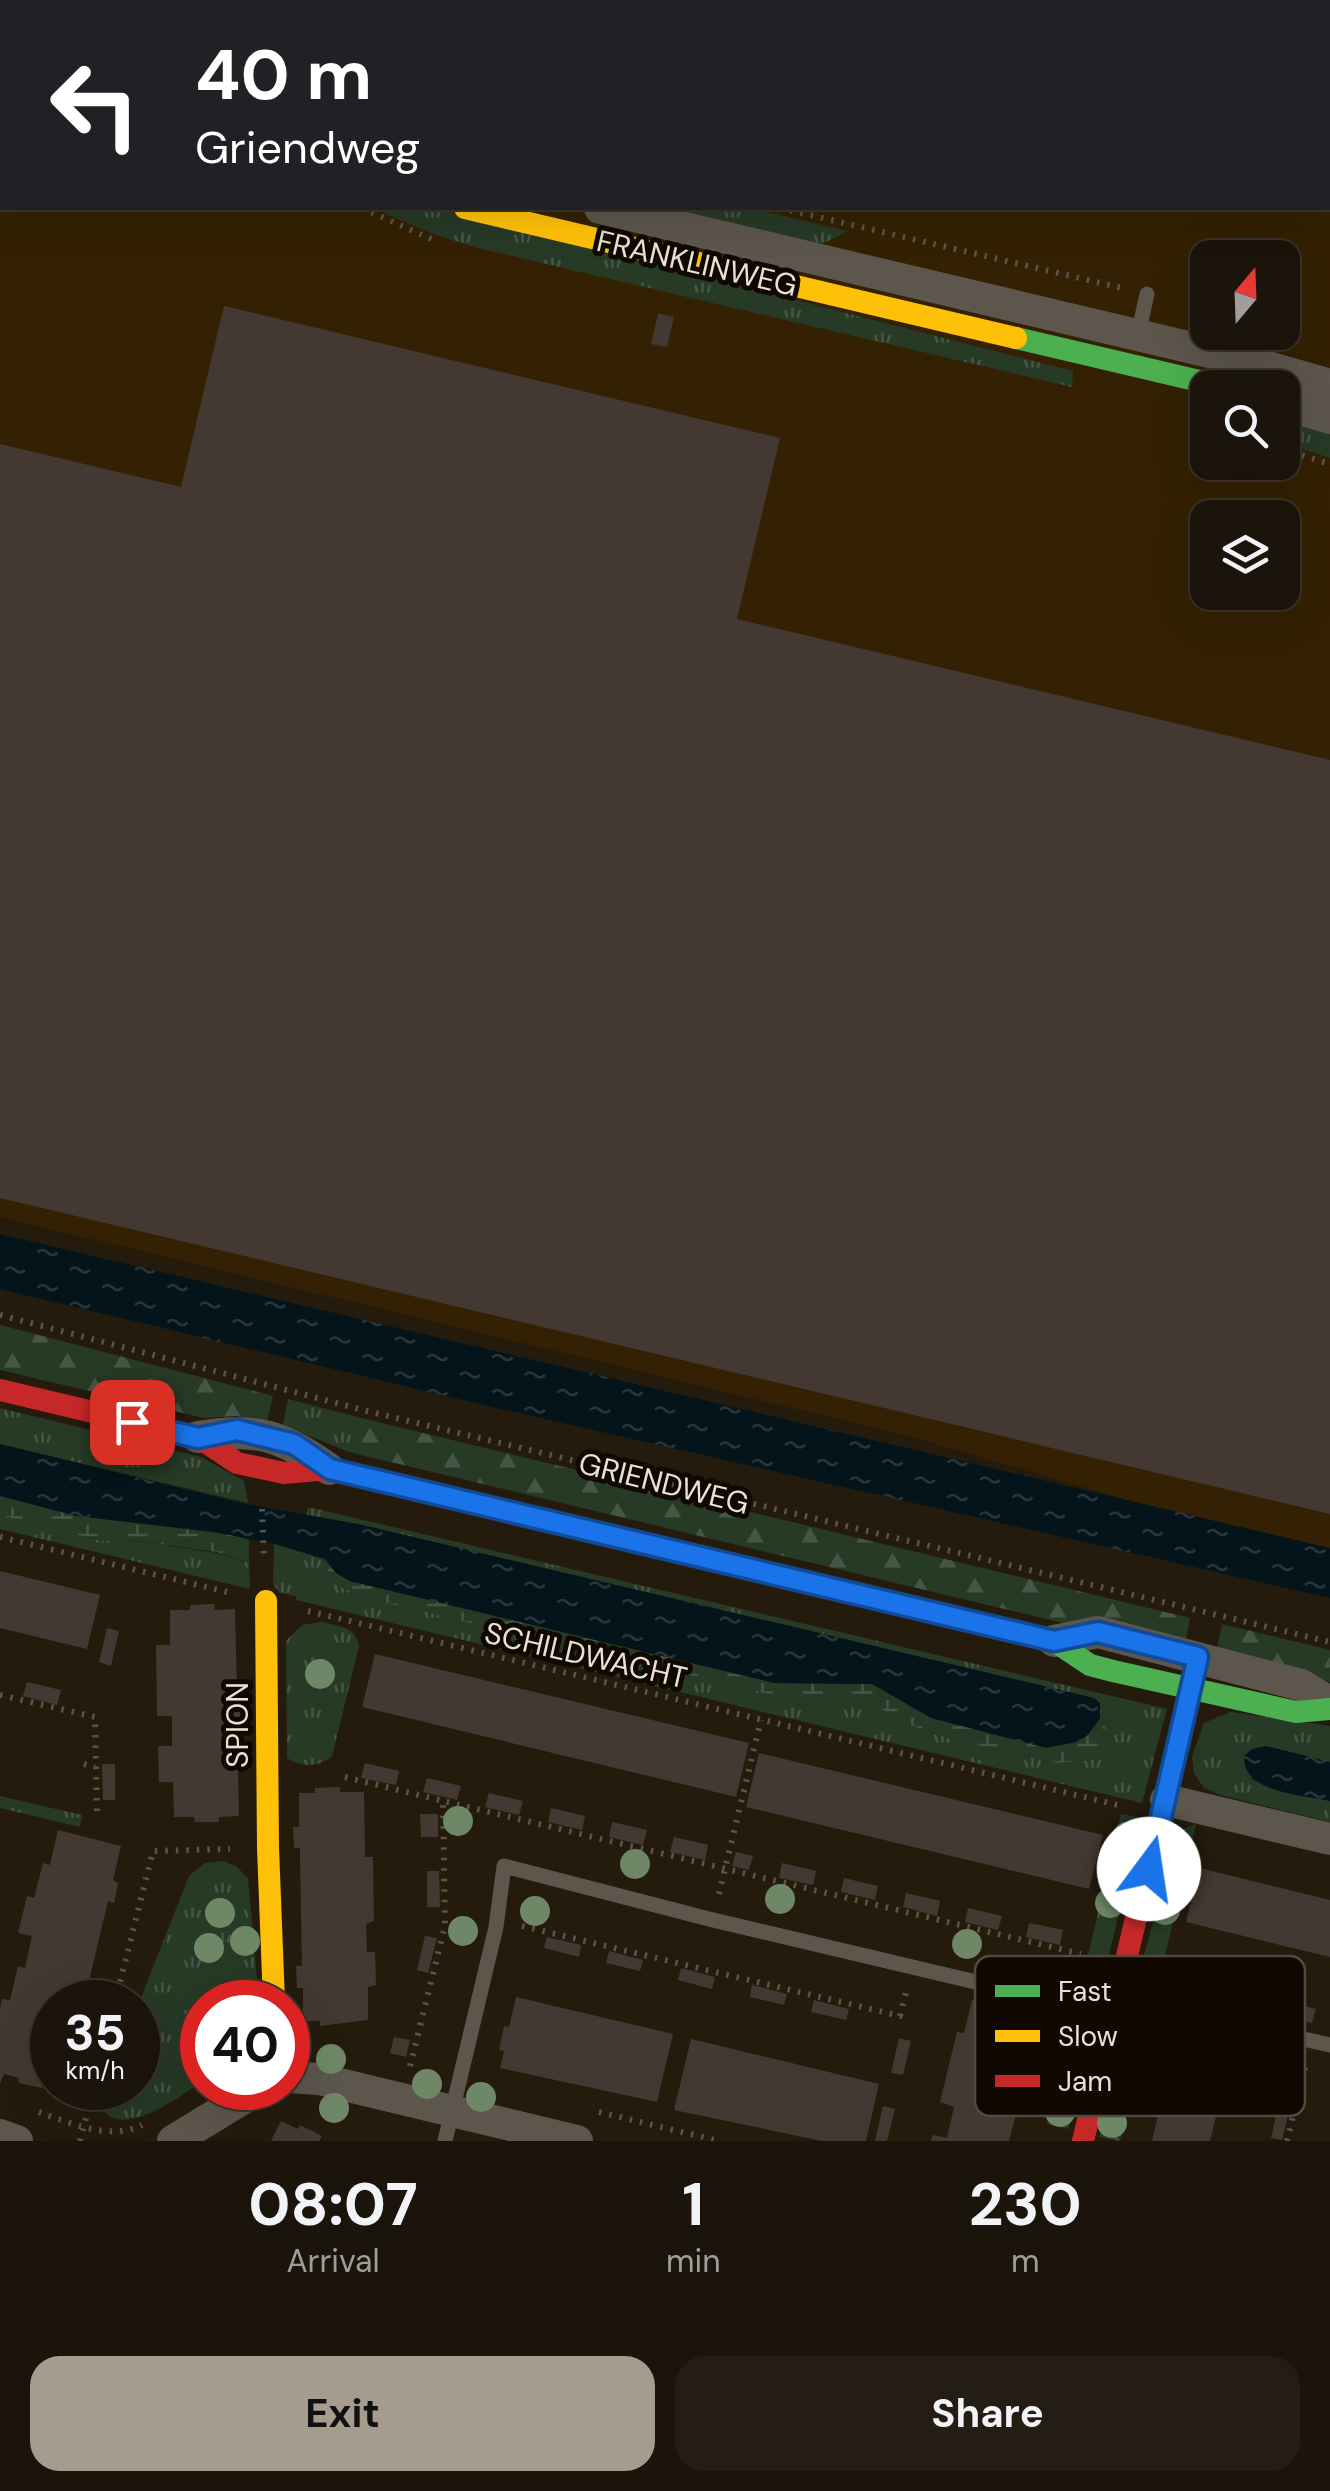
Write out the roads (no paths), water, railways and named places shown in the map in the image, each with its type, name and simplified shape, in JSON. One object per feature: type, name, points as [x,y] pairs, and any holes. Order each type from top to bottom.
[{"type":"street","name":"FRANKLINWEG","points":[[476,210],[874,288],[1134,350],[1330,385]]},
{"type":"street","name":"FRANKLINWEG","points":[[607,210],[874,288]]},
{"type":"street","name":"FRANKLINWEG","points":[[1134,350],[1190,372]]},
{"type":"street","points":[[1300,409],[1330,418]]},
{"type":"street","name":"GRIENDWEG","points":[[0,1390],[198,1438],[237,1430],[254,1434],[294,1444],[330,1469],[1054,1641],[1090,1665],[1296,1712],[1330,1706]]},
{"type":"street","name":"SPION","points":[[266,1601],[273,1980]]},
{"type":"street","name":"GRIENDWEG","points":[[1054,1641],[1098,1632],[1302,1685],[1330,1706]]},
{"type":"street","points":[[1128,1956],[1198,1657]]},
{"type":"street","points":[[1164,1807],[1330,1839]]},
{"type":"street","points":[[310,2078],[448,2126],[577,2141]]},
{"type":"street","points":[[173,2141],[224,2110]]},
{"type":"street","points":[[1083,2141],[1089,2116]]},
{"type":"street","points":[[0,2134],[17,2141]]},
{"type":"lane","points":[[1134,350],[1147,294]]},
{"type":"lane","points":[[448,2126],[497,1920],[504,1866],[975,1981]]},
{"type":"lane","points":[[1305,2040],[1330,2045]]},
{"type":"water","points":[[0,1234],[1330,1548],[1330,1598],[488,1406],[0,1289]]},
{"type":"water","points":[[0,1444],[241,1503],[358,1524],[1094,1698],[1100,1703],[1100,1718],[1088,1735],[1077,1742],[1046,1748],[931,1718],[872,1684],[774,1683],[350,1581],[336,1573],[325,1559],[275,1544],[208,1531],[77,1516],[0,1496]]},
{"type":"water","points":[[1266,1746],[1330,1762],[1330,1801],[1276,1790],[1253,1778],[1244,1756],[1252,1749]]}]
